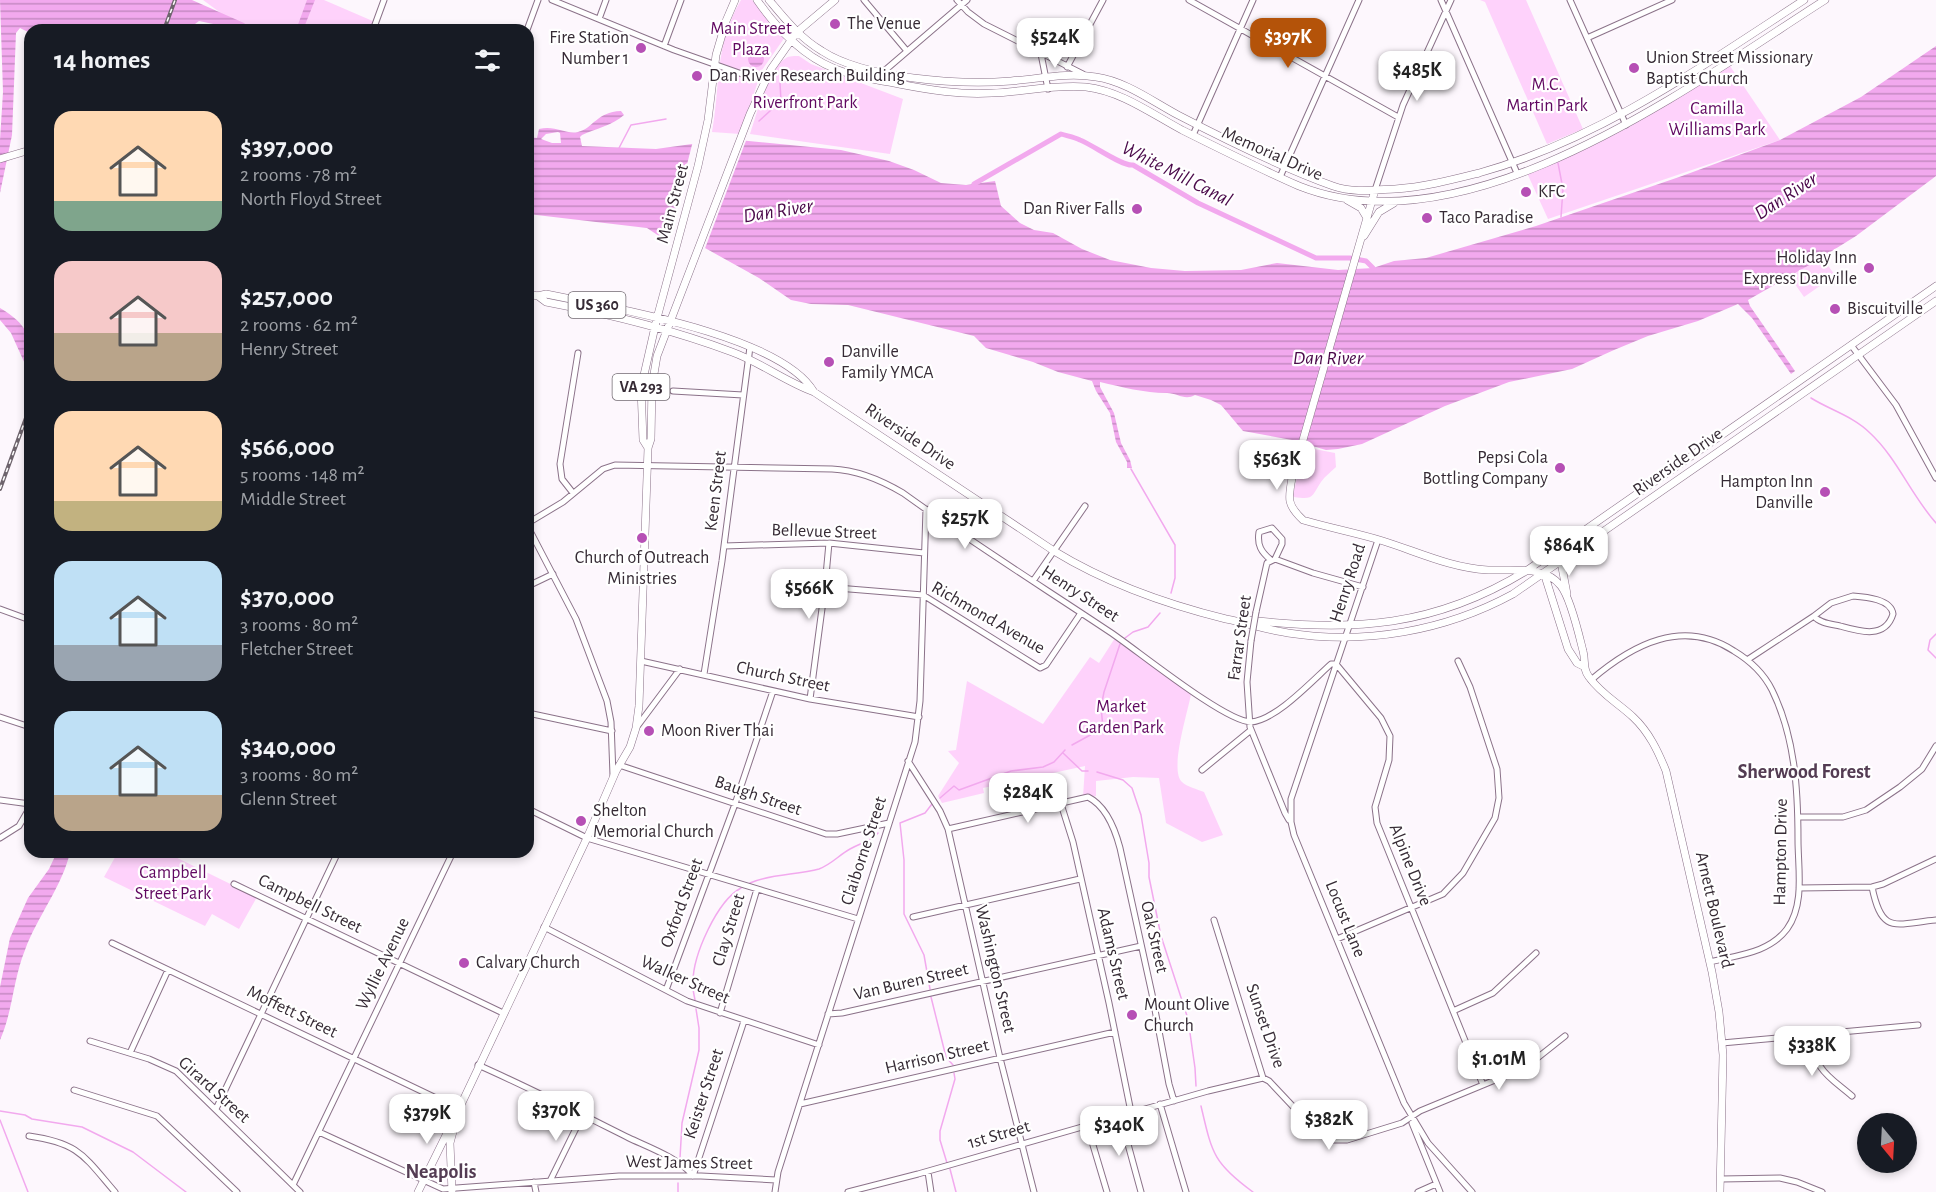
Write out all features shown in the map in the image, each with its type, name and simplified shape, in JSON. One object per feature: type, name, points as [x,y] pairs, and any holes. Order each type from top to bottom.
[{"type":"main road","name":"VA 293","points":[[714,65],[726,21],[735,0]]},
{"type":"main road","name":"Memorial Drive","points":[[757,0],[768,16],[790,39],[812,57],[835,69],[928,90],[973,93],[1078,87],[1106,91],[1280,177],[1316,191],[1340,197],[1398,201],[1438,197],[1478,186],[1579,148],[1626,125],[1820,1]]},
{"type":"main road","name":"Memorial Drive","points":[[769,0],[797,32],[831,57],[857,66],[932,81],[976,83],[1045,76],[1088,75],[1120,84],[1197,125],[1285,166],[1342,189],[1360,191],[1435,184],[1513,162],[1568,140],[1622,114],[1704,65],[1804,0]]},
{"type":"main road","name":"VA 293","points":[[452,1191],[450,1143],[459,1109],[619,765],[630,747],[636,728],[641,661],[648,448],[651,439],[654,370],[666,330],[750,114],[771,69],[790,39],[835,0]]},
{"type":"main road","name":"Main Street","points":[[657,318],[693,189],[708,120],[714,65]]},
{"type":"main road","points":[[0,159],[24,152]]},
{"type":"main road","points":[[1375,190],[1292,478],[1290,504],[1303,520],[1378,540],[1423,556],[1471,568],[1544,573]]},
{"type":"main road","points":[[1340,197],[1357,205],[1365,212],[1367,218]]},
{"type":"main road","points":[[1362,239],[1379,212],[1398,201]]},
{"type":"main road","name":"Riverside Drive","points":[[1214,616],[1289,625],[1350,626],[1393,622],[1446,610],[1489,592],[1526,571],[1936,286]]},
{"type":"main road","name":"US 360","points":[[534,295],[546,294],[670,321]]},
{"type":"main road","name":"US 360","points":[[538,296],[546,302],[666,330]]},
{"type":"main road","name":"Riverside Drive","points":[[666,330],[733,352],[814,392],[1054,551],[1086,570],[1126,589],[1214,616],[1287,633],[1346,636],[1387,634],[1450,621],[1499,601],[1544,573],[1936,301]]},
{"type":"main road","name":"VA 293","points":[[648,448],[643,440],[641,388],[657,318]]},
{"type":"main road","name":"Riverside Drive","points":[[670,321],[731,338],[779,361],[810,384],[814,392]]},
{"type":"main road","points":[[1555,604],[1568,601],[1561,561]]},
{"type":"main road","name":"Arnett Boulevard","points":[[1544,573],[1561,586],[1568,601],[1584,653],[1583,666]]},
{"type":"main road","name":"Arnett Boulevard","points":[[1544,573],[1568,649],[1577,663],[1583,666],[1591,680],[1607,697],[1638,723],[1650,738],[1662,761],[1716,991],[1722,1044],[1720,1192]]},
{"type":"main road","points":[[418,1192],[459,1109]]},
{"type":"street","points":[[375,24],[384,0]]},
{"type":"street","points":[[529,24],[538,0]]},
{"type":"street","points":[[552,0],[664,46],[741,74]]},
{"type":"street","points":[[599,19],[606,0]]},
{"type":"street","points":[[664,46],[681,0]]},
{"type":"street","points":[[864,0],[907,51]]},
{"type":"street","points":[[881,80],[883,72],[959,2],[967,0]]},
{"type":"street","points":[[1066,67],[1103,0]]},
{"type":"street","points":[[1189,0],[1398,117]]},
{"type":"street","points":[[1193,135],[1253,0]]},
{"type":"street","points":[[1280,177],[1359,0]]},
{"type":"street","points":[[1441,0],[1517,173]]},
{"type":"street","points":[[1375,190],[1398,117],[1451,0]]},
{"type":"street","points":[[1570,0],[1626,125]]},
{"type":"street","points":[[1587,38],[1672,0]]},
{"type":"street","points":[[959,2],[984,24],[1066,67],[1088,75]]},
{"type":"street","points":[[1041,54],[1048,89]]},
{"type":"street","points":[[973,93],[976,83]]},
{"type":"street","points":[[1474,174],[1478,186]]},
{"type":"street","points":[[1435,184],[1438,197]]},
{"type":"street","points":[[1851,345],[1896,405],[1936,478]]},
{"type":"street","name":"Keen Street","points":[[704,674],[724,546],[750,347]]},
{"type":"street","points":[[573,493],[562,479],[560,464],[578,352]]},
{"type":"street","points":[[674,391],[743,395]]},
{"type":"street","points":[[1770,401],[1777,411]]},
{"type":"street","name":"Henry Street","points":[[534,521],[608,468],[625,465],[734,466],[852,471],[889,485],[1081,613],[1184,687],[1236,718],[1249,722]]},
{"type":"street","points":[[1641,491],[1649,500]]},
{"type":"street","points":[[1033,581],[1085,506]]},
{"type":"street","name":"Claiborne Street","points":[[775,1192],[776,1180],[915,742],[919,717],[926,509]]},
{"type":"street","name":"Farrar Street","points":[[1273,560],[1260,549],[1258,542],[1259,532],[1265,529],[1272,528],[1282,539],[1282,544],[1273,560],[1267,563],[1256,612],[1247,682],[1249,722],[1284,813],[1291,822]]},
{"type":"street","points":[[534,537],[576,619],[607,701],[612,731],[614,777]]},
{"type":"street","name":"Henry Road","points":[[1346,636],[1378,540]]},
{"type":"street","points":[[810,699],[829,543]]},
{"type":"street","name":"Bellevue Street","points":[[724,546],[829,543],[924,553]]},
{"type":"street","points":[[1273,560],[1363,587]]},
{"type":"street","points":[[534,583],[553,574]]},
{"type":"street","name":"Richmond Avenue","points":[[825,587],[923,595],[1037,667],[1046,665],[1081,613]]},
{"type":"street","points":[[1747,660],[1831,603],[1853,596],[1883,602],[1893,611],[1892,619],[1884,627],[1866,633],[1823,622],[1814,616]]},
{"type":"street","points":[[0,609],[24,618]]},
{"type":"street","name":"Hampton Drive","points":[[1591,680],[1624,657],[1659,640],[1680,634],[1699,636],[1718,642],[1747,660],[1771,688],[1795,766],[1799,888],[1794,917],[1786,930],[1774,942],[1758,951],[1710,962]]},
{"type":"street","name":"Locust Lane","points":[[1346,636],[1291,798],[1291,822],[1294,835],[1412,1118],[1428,1143],[1472,1192]]},
{"type":"street","name":"Church Street","points":[[641,661],[810,699],[919,717]]},
{"type":"street","points":[[1337,939],[1437,898],[1456,882],[1490,829],[1497,809],[1499,779],[1492,750],[1470,687],[1458,661]]},
{"type":"street","points":[[1249,722],[1267,717],[1331,664],[1336,664]]},
{"type":"street","name":"Alpine Drive","points":[[1336,664],[1382,718],[1390,736],[1391,752],[1376,801],[1375,814],[1382,838],[1483,1085]]},
{"type":"street","points":[[636,728],[680,669]]},
{"type":"street","name":"Oxford Street","points":[[666,990],[735,804],[773,691]]},
{"type":"street","points":[[534,714],[612,731]]},
{"type":"street","points":[[0,717],[24,725]]},
{"type":"street","points":[[1202,770],[1251,730]]},
{"type":"street","points":[[1798,817],[1843,818],[1866,810],[1922,769],[1936,746]]},
{"type":"street","name":"Washington Street","points":[[908,761],[940,811],[948,829],[1020,1144],[1034,1192]]},
{"type":"street","name":"Baugh Street","points":[[619,765],[826,834],[837,834],[889,823]]},
{"type":"street","name":"Oak Street","points":[[1061,804],[1090,798],[1108,818],[1118,840],[1152,994],[1161,1050],[1174,1101]]},
{"type":"street","points":[[0,800],[24,804]]},
{"type":"street","points":[[948,829],[1061,804]]},
{"type":"street","name":"Adams Street","points":[[1061,804],[1073,842],[1131,1112]]},
{"type":"street","points":[[534,812],[587,838],[858,919]]},
{"type":"street","points":[[0,838],[19,826],[24,816]]},
{"type":"street","points":[[216,1109],[335,858]]},
{"type":"street","name":"Wyllie Avenue","points":[[293,1185],[450,858]]},
{"type":"street","points":[[1799,888],[1872,887],[1936,859]]},
{"type":"street","points":[[912,917],[1080,879]]},
{"type":"street","name":"Campbell Street","points":[[234,884],[503,1013]]},
{"type":"street","points":[[1872,887],[1879,914],[1886,921],[1895,924],[1936,920]]},
{"type":"street","name":"Clay Street","points":[[720,1013],[757,889]]},
{"type":"street","name":"Sunset Drive","points":[[1214,920],[1263,1078],[1269,1081],[1309,1125],[1323,1136],[1333,1140],[1354,1139],[1402,1124],[1420,1111],[1519,1070],[1565,1036]]},
{"type":"street","name":"Walker Street","points":[[544,927],[687,1001],[819,1045]]},
{"type":"street","name":"Moffett Street","points":[[112,943],[459,1109]]},
{"type":"street","name":"Van Buren Street","points":[[828,1014],[842,1013],[1141,946]]},
{"type":"street","points":[[1453,1011],[1493,993],[1536,953]]},
{"type":"street","points":[[130,1053],[168,970]]},
{"type":"street","name":"Keister Street","points":[[693,1176],[744,1021]]},
{"type":"street","points":[[1722,1044],[1918,1025]]},
{"type":"street","name":"Harrison Street","points":[[800,1104],[1115,1032]]},
{"type":"street","points":[[1812,1035],[1818,1066],[1852,1096]]},
{"type":"street","name":"Girard Street","points":[[90,1041],[130,1053],[176,1071],[300,1192]]},
{"type":"street","points":[[478,1065],[583,1114],[678,1163],[693,1176]]},
{"type":"street","name":"1st Street","points":[[852,1192],[1120,1115],[1263,1078]]},
{"type":"street","points":[[74,1090],[157,1116],[237,1192]]},
{"type":"street","points":[[1160,1104],[1185,1192]]},
{"type":"street","points":[[550,1181],[583,1114]]},
{"type":"street","points":[[1120,1115],[1141,1192]]},
{"type":"street","points":[[1412,1118],[1412,1125],[1440,1192]]},
{"type":"street","points":[[1087,1125],[1107,1192]]},
{"type":"street","name":"West James Street","points":[[319,1132],[423,1181],[452,1191],[619,1176],[693,1176],[776,1180]]},
{"type":"street","points":[[29,1136],[57,1141],[75,1149],[115,1192]]},
{"type":"street","points":[[928,1172],[931,1192]]},
{"type":"street","points":[[1721,1179],[1780,1178],[1822,1192]]},
{"type":"street","points":[[534,1182],[536,1192]]},
{"type":"street","points":[[1419,1192],[1436,1184]]},
{"type":"green space","points":[[203,0],[324,0],[375,22],[374,24],[236,24]]},
{"type":"green space","name":"Main Street Plaza","points":[[741,0],[752,0],[785,37],[762,70],[740,134],[712,132],[722,49],[732,17]]},
{"type":"green space","name":"M.C. Martin Park","points":[[1480,0],[1526,0],[1583,129],[1547,144],[1485,2]]},
{"type":"green space","name":"Riverfront Park","points":[[799,56],[811,64],[903,99],[890,154],[750,134],[774,71],[786,58]]},
{"type":"green space","name":"Camilla Williams Park","points":[[1730,66],[1780,140],[1548,219],[1527,173],[1594,145],[1629,127]]},
{"type":"green space","points":[[1821,256],[1840,282],[1835,285],[1830,279],[1804,297],[1790,277]]},
{"type":"green space","points":[[1304,447],[1335,453],[1336,467],[1309,498],[1293,495]]},
{"type":"green space","name":"Market Garden Park","points":[[1115,638],[1191,694],[1180,740],[1179,776],[1184,784],[1204,792],[1223,835],[1202,842],[1166,823],[1159,778],[1133,777],[1096,781],[1096,796],[1083,797],[1085,766],[983,788],[984,793],[942,803],[938,796],[959,763],[948,751],[956,750],[967,681],[1043,724],[1090,657],[1099,663]]},
{"type":"green space","name":"Campbell Street Park","points":[[115,858],[177,858],[257,897],[239,929],[212,914],[205,926],[104,877]]},
{"type":"water","points":[[0,0],[192,0],[245,24],[213,24],[199,21],[195,24],[24,24],[24,30],[20,28],[16,33],[12,135],[0,193],[3,92]]},
{"type":"water","points":[[307,0],[315,0],[305,24],[298,24]]},
{"type":"water","name":"Dan River","points":[[1936,46],[1936,176],[1856,236],[1748,300],[1795,371],[1791,374],[1752,318],[1738,304],[1698,321],[1648,336],[1572,369],[1509,382],[1445,406],[1362,444],[1326,450],[1292,440],[1243,431],[1221,405],[1195,395],[1184,397],[1100,382],[1100,387],[1114,413],[1121,443],[1132,468],[1127,468],[1127,462],[1116,442],[1110,413],[1092,381],[986,348],[974,336],[848,305],[811,304],[791,300],[759,278],[705,248],[684,245],[659,236],[647,228],[534,215],[534,138],[537,138],[539,129],[578,132],[606,114],[621,111],[624,115],[620,118],[582,135],[580,137],[582,146],[656,149],[728,139],[841,150],[889,161],[941,183],[966,185],[995,181],[1001,206],[1020,223],[1034,230],[1053,233],[1082,249],[1110,260],[1151,268],[1185,271],[1241,270],[1277,263],[1338,270],[1373,268],[1394,261],[1426,258],[1536,226],[1780,140],[1861,97]],"holes":[[[558,132],[561,143],[552,143],[541,139],[546,134]]]},
{"type":"water","points":[[756,51],[762,53],[764,59],[762,65],[756,67],[750,65],[748,59],[750,53]]},
{"type":"water","points":[[0,308],[24,328],[24,362],[11,333],[0,320]]},
{"type":"water","points":[[54,858],[68,858],[62,877],[25,950],[8,1018],[0,1040],[0,987],[10,938],[28,898]]},
{"type":"pier","points":[[727,136],[747,138],[704,251],[683,248],[667,242],[693,141]]},
{"type":"waterway","points":[[759,121],[781,101],[780,83]]},
{"type":"waterway","points":[[619,148],[631,125],[666,119]]},
{"type":"waterway","name":"White Mill Canal","points":[[974,184],[1061,134],[1086,143],[1122,163],[1133,165],[1198,203],[1316,258],[1350,258],[1366,261],[1373,268]]},
{"type":"waterway","points":[[1558,163],[1563,189],[1561,217]]},
{"type":"waterway","points":[[1811,398],[1849,418],[1870,433],[1880,443],[1936,523]]},
{"type":"waterway","points":[[1131,469],[1175,545],[1175,578],[1171,593]]},
{"type":"waterway","points":[[1125,638],[1133,632],[1148,627],[1160,613]]},
{"type":"waterway","points":[[1936,634],[1930,640],[1928,650],[1936,658]]},
{"type":"waterway","points":[[1072,745],[1103,728],[1101,707],[1104,692],[1120,644]]},
{"type":"waterway","points":[[940,798],[954,786],[959,790],[1011,771],[1043,767],[1054,762],[1065,750]]},
{"type":"waterway","points":[[1063,753],[1082,771],[1088,771]]},
{"type":"waterway","points":[[1097,772],[1123,780],[1132,788],[1141,815],[1149,877],[1161,936],[1188,1019],[1196,1086]]},
{"type":"waterway","points":[[930,989],[924,955],[904,914],[904,860],[900,823],[925,813],[932,804]]},
{"type":"waterway","points":[[750,883],[819,869],[878,833]]},
{"type":"waterway","points":[[695,1000],[694,971],[702,944],[723,904],[741,888]]},
{"type":"waterway","points":[[931,997],[946,1057],[953,1065]]},
{"type":"waterway","points":[[680,1158],[682,1123],[699,1050],[696,1009]]},
{"type":"waterway","points":[[947,1163],[940,1140],[940,1131],[955,1079],[954,1073]]},
{"type":"waterway","points":[[1201,1106],[1216,1156],[1230,1173],[1253,1192]]},
{"type":"waterway","points":[[0,1111],[82,1127],[133,1152],[186,1192]]},
{"type":"waterway","points":[[0,1120],[28,1192]]},
{"type":"waterway","points":[[950,1169],[956,1192]]},
{"type":"waterway","points":[[678,1183],[678,1192]]},
{"type":"railway","points":[[166,24],[175,0]]},
{"type":"railway","points":[[0,489],[24,423]]},
{"type":"place","name":"The Venue","points":[[835,24]]},
{"type":"place","name":"Fire Station Number 1","points":[[641,48]]},
{"type":"place","name":"Union Street Missionary Baptist Church","points":[[1634,68]]},
{"type":"place","name":"Dan River Research Building","points":[[697,76]]},
{"type":"place","name":"KFC","points":[[1526,192]]},
{"type":"place","name":"Dan River Falls","points":[[1137,209]]},
{"type":"place","name":"Taco Paradise","points":[[1427,218]]},
{"type":"place","name":"Holiday Inn Express Danville","points":[[1869,268]]},
{"type":"place","name":"Biscuitville","points":[[1835,309]]},
{"type":"place","name":"Danville Family YMCA","points":[[829,362]]},
{"type":"place","name":"Pepsi Cola Bottling Company","points":[[1560,468]]},
{"type":"place","name":"Hampton Inn Danville","points":[[1825,492]]},
{"type":"place","name":"Church of Outreach Ministries","points":[[642,538]]},
{"type":"place","name":"Moon River Thai","points":[[649,731]]},
{"type":"place","name":"Shelton Memorial Church","points":[[581,821]]},
{"type":"place","name":"Calvary Church","points":[[464,963]]},
{"type":"place","name":"Mount Olive Church","points":[[1132,1015]]},
{"type":"district","name":"Sherwood Forest","points":[[1804,772]]},
{"type":"district","name":"Neapolis","points":[[441,1172]]}]
